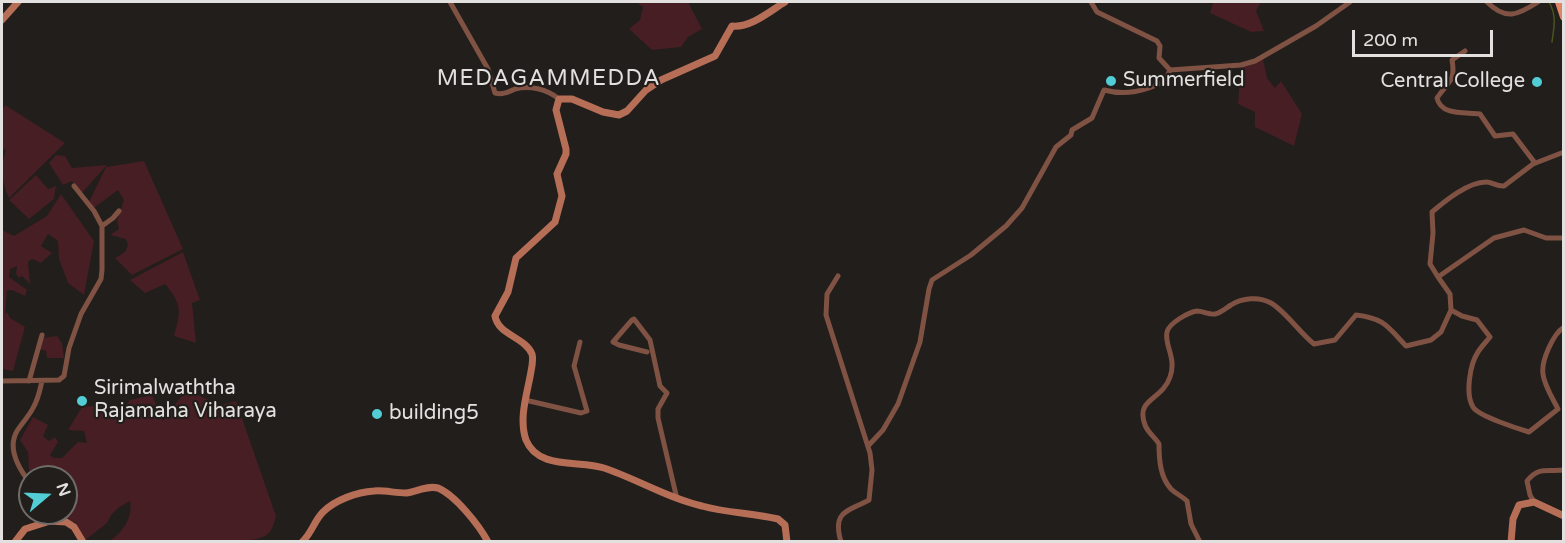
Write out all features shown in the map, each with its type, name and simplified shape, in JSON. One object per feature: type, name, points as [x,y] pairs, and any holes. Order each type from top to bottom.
[{"type":"main road","points":[[1559,2],[1563,17]]},
{"type":"street","points":[[2,20],[18,2]]},
{"type":"street","points":[[450,2],[488,69],[495,93],[534,88],[559,99],[572,99],[603,112],[619,115],[627,111],[646,90],[661,80],[715,56],[732,26],[740,27],[750,23],[785,2]]},
{"type":"street","points":[[1091,2],[1097,12],[1157,41],[1160,46],[1159,58],[1170,70]]},
{"type":"street","points":[[1170,70],[1241,65],[1253,62],[1317,26],[1350,2]]},
{"type":"street","points":[[1487,2],[1499,12],[1511,15],[1538,2]]},
{"type":"street","points":[[1465,51],[1452,60],[1454,72],[1452,79],[1439,94],[1438,103],[1441,107],[1459,113],[1479,114],[1496,136],[1513,134],[1535,163]]},
{"type":"street","points":[[868,446],[883,430],[898,404],[921,342],[932,280],[971,255],[1006,226],[1022,208],[1056,147],[1071,135],[1072,130],[1092,118],[1104,90],[1141,92],[1165,81],[1170,70]]},
{"type":"street","points":[[559,99],[556,110],[566,149],[557,174],[562,196],[560,209],[550,228],[516,258],[508,292],[495,316],[500,327],[531,352],[533,361],[523,411],[527,442],[537,454],[558,462],[580,463],[606,469],[677,499],[716,510],[758,514],[778,519],[785,525],[787,542]]},
{"type":"street","points":[[1200,542],[1191,524],[1187,501],[1170,488],[1158,456],[1159,444],[1145,426],[1142,410],[1144,405],[1166,386],[1170,378],[1173,365],[1167,334],[1170,327],[1192,313],[1199,311],[1214,314],[1240,300],[1260,299],[1275,306],[1314,344],[1335,340],[1356,315],[1375,317],[1406,346],[1431,340],[1441,332],[1452,310],[1450,294],[1430,264],[1434,226],[1432,212],[1449,197],[1484,182],[1499,187],[1504,186],[1535,163],[1563,152]]},
{"type":"street","points":[[2,381],[59,380],[64,376],[69,348],[81,314],[100,279],[102,226],[94,211],[74,186]]},
{"type":"street","points":[[102,226],[119,211]]},
{"type":"street","points":[[1438,277],[1494,238],[1524,230],[1546,238],[1563,238]]},
{"type":"street","points":[[838,276],[827,294],[826,315],[843,364],[852,403],[868,446],[872,470],[870,497],[840,516],[841,542]]},
{"type":"street","points":[[1452,310],[1462,316],[1477,320],[1490,337],[1477,353],[1468,383],[1474,410],[1516,429],[1529,432],[1561,409],[1542,373],[1552,340],[1563,327]]},
{"type":"street","points":[[647,352],[613,342],[634,319],[650,340],[660,386],[667,393],[658,409],[658,418],[677,499]]},
{"type":"street","points":[[29,381],[42,335]]},
{"type":"street","points":[[525,400],[581,413],[587,411],[574,366],[580,342]]},
{"type":"street","points":[[19,465],[12,442],[16,432],[34,407],[42,381]]},
{"type":"street","points":[[1563,470],[1539,470],[1527,481],[1534,502],[1563,516]]},
{"type":"street","points":[[302,542],[309,536],[323,512],[351,496],[373,490],[408,493],[426,488],[437,488],[447,495],[481,530],[488,542]]},
{"type":"street","points":[[1511,542],[1513,519],[1519,505],[1534,502]]},
{"type":"street","points":[[15,542],[25,529],[38,525]]},
{"type":"street","points":[[71,525],[82,542]]},
{"type":"shaded area","points":[[636,2],[688,2],[702,29],[688,37],[681,47],[652,50],[629,29],[640,20],[643,7]]},
{"type":"shaded area","points":[[1213,2],[1261,2],[1256,11],[1264,31],[1251,32],[1210,13]]},
{"type":"shaded area","points":[[1263,59],[1267,78],[1275,88],[1281,81],[1302,114],[1294,146],[1255,127],[1255,112],[1238,104],[1241,67]]},
{"type":"shaded area","points":[[5,105],[65,143],[9,198],[2,174],[6,150],[2,149],[2,111]]},
{"type":"shaded area","points":[[56,155],[65,156],[72,168],[107,165],[81,194],[72,181],[63,185],[49,163]]},
{"type":"shaded area","points":[[144,161],[183,249],[132,275],[115,258],[125,252],[128,245],[126,239],[110,235],[119,229],[117,221],[124,200],[118,190],[91,210],[87,206],[106,167]]},
{"type":"shaded area","points":[[36,175],[48,189],[56,186],[54,199],[29,219],[9,200]]},
{"type":"shaded area","points":[[61,194],[94,241],[84,295],[68,283],[59,259],[58,241],[48,234],[41,246],[52,253],[41,263],[32,259],[28,262],[30,284],[22,276],[19,278],[16,274],[17,266],[10,269],[9,277],[27,290],[25,296],[7,290],[5,315],[7,312],[10,318],[25,327],[13,371],[2,369],[2,230],[14,236],[47,216]]},
{"type":"shaded area","points":[[183,252],[200,300],[192,303],[196,343],[174,336],[179,314],[178,308],[175,297],[165,284],[145,293],[130,280]]},
{"type":"shaded area","points":[[57,336],[62,343],[64,358],[47,358],[46,351],[40,349],[42,338]]},
{"type":"shaded area","points":[[186,390],[221,405],[236,401],[276,516],[272,529],[266,536],[243,541],[109,541],[119,534],[126,524],[130,513],[130,501],[118,508],[107,523],[84,541],[76,525],[78,465],[29,465],[28,452],[20,440],[33,417],[48,425],[43,436],[49,441],[55,437],[58,442],[50,455],[54,458],[62,458],[78,442],[87,443],[84,431],[68,430],[82,407],[101,405],[114,420],[130,400],[152,395],[163,421]]},
{"type":"waterway","points":[[1549,2],[1554,17],[1552,42]]},
{"type":"place","name":"Summerfield","points":[[1111,81]]},
{"type":"place","name":"Central College","points":[[1537,82]]},
{"type":"place","name":"Sirimalwaththa Rajamaha Viharaya","points":[[82,401]]},
{"type":"place","name":"building5","points":[[377,414]]},
{"type":"district","name":"MEDAGAMMEDDA","points":[[549,79]]}]
